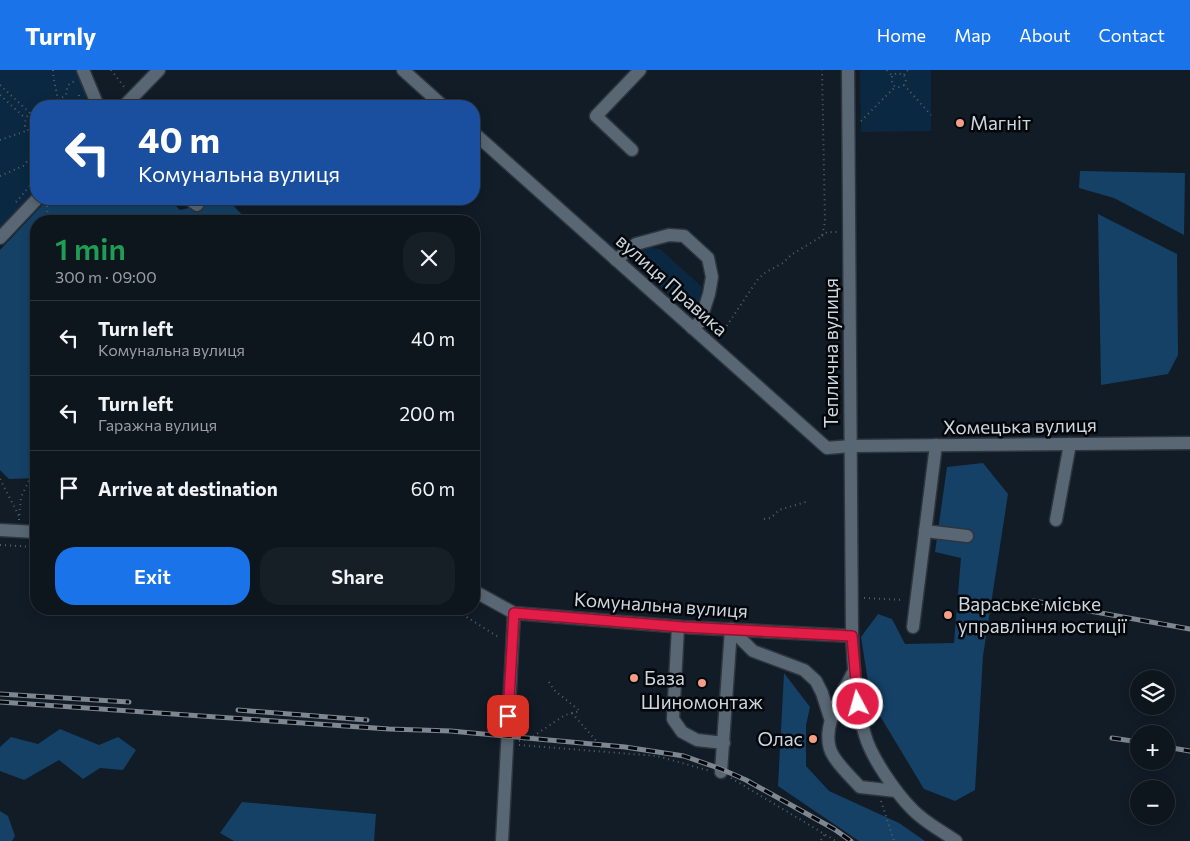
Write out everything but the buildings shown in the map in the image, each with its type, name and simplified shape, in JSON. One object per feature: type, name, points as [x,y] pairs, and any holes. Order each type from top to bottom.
[{"type":"street","points":[[83,70],[96,100]]},
{"type":"street","points":[[130,100],[159,70]]},
{"type":"street","points":[[403,70],[436,100]]},
{"type":"street","points":[[632,150],[596,116],[640,70]]},
{"type":"street","name":"Теплична вулиця","points":[[848,70],[852,636],[858,704],[865,737],[896,791],[913,810],[956,841]]},
{"type":"street","name":"вулиця Правика","points":[[480,138],[827,448],[851,446]]},
{"type":"street","points":[[0,238],[31,205]]},
{"type":"street","points":[[616,260],[636,244],[669,235],[684,236],[708,258],[712,276],[709,294],[700,322],[692,328]]},
{"type":"street","name":"Хомецька вулиця","points":[[851,446],[1190,442]]},
{"type":"street","points":[[1056,520],[1070,444]]},
{"type":"street","points":[[913,627],[936,445]]},
{"type":"street","points":[[0,530],[19,525],[30,530]]},
{"type":"street","points":[[925,530],[966,536]]},
{"type":"street","name":"Комунальна вулиця","points":[[480,594],[514,613],[678,626],[852,636]]},
{"type":"street","points":[[502,841],[514,613]]},
{"type":"street","points":[[678,626],[673,719],[682,732],[697,740],[724,743]]},
{"type":"street","points":[[731,629],[752,651],[804,670],[816,681],[830,718],[829,739],[833,756],[860,787],[896,791]]},
{"type":"street","points":[[721,774],[731,629]]},
{"type":"street","points":[[830,718],[854,671]]},
{"type":"path","points":[[53,70],[54,86],[58,100],[66,95],[67,87],[70,83],[75,81],[78,83]]},
{"type":"path","points":[[822,70],[824,222],[822,236]]},
{"type":"path","points":[[887,70],[892,76],[892,84],[895,87]]},
{"type":"path","points":[[904,75],[908,70]]},
{"type":"path","points":[[892,76],[897,73],[904,75]]},
{"type":"path","points":[[861,121],[895,87],[900,88],[904,85],[906,80],[904,75]]},
{"type":"path","points":[[0,85],[30,113],[26,118],[25,127],[30,134]]},
{"type":"path","points":[[904,85],[931,115]]},
{"type":"path","points":[[79,100],[80,90]]},
{"type":"path","points":[[5,100],[10,94]]},
{"type":"path","points":[[0,95],[26,118]]},
{"type":"path","points":[[0,140],[27,131]]},
{"type":"path","points":[[0,176],[22,166],[30,157]]},
{"type":"path","points":[[12,207],[30,187]]},
{"type":"path","points":[[711,332],[724,330],[758,279],[766,272],[783,263],[790,255],[827,232],[834,232]]},
{"type":"path","points":[[19,525],[21,497],[30,478]]},
{"type":"path","points":[[0,479],[19,525]]},
{"type":"path","points":[[764,519],[771,518],[779,510],[809,501]]},
{"type":"path","points":[[0,545],[30,547]]},
{"type":"path","points":[[875,599],[899,600]]},
{"type":"path","points":[[463,615],[512,647]]},
{"type":"path","points":[[507,744],[529,739],[565,715],[580,711],[554,690],[549,682]]},
{"type":"path","points":[[572,713],[606,752]]},
{"type":"path","points":[[507,744],[657,756],[699,766],[734,780],[836,841]]},
{"type":"path","points":[[877,789],[894,841]]},
{"type":"path","points":[[821,840],[825,834]]},
{"type":"shaded area","points":[[0,70],[83,70],[96,100],[30,100],[30,205],[0,238]]},
{"type":"shaded area","points":[[860,70],[931,70],[931,131],[861,132]]},
{"type":"shaded area","points":[[1080,171],[1185,173],[1184,235],[1114,198],[1079,188]]},
{"type":"shaded area","points":[[42,205],[175,205],[180,210],[201,205],[233,205],[242,215],[33,215]]},
{"type":"shaded area","points":[[1098,214],[1177,254],[1178,355],[1168,374],[1101,385]]},
{"type":"shaded area","points":[[30,218],[30,478],[9,479],[0,470],[0,250]]},
{"type":"shaded area","points":[[650,248],[660,249],[702,287],[698,307],[689,312],[634,264],[636,253]]},
{"type":"shaded area","points":[[983,463],[1008,494],[983,656],[975,790],[955,801],[924,789],[871,701],[861,637],[878,614],[892,619],[905,644],[954,643],[961,558],[935,552],[947,467]]},
{"type":"shaded area","points":[[784,673],[810,707],[806,725],[806,766],[829,791],[899,823],[925,841],[859,841],[778,786]]},
{"type":"shaded area","points":[[60,729],[99,745],[118,737],[136,750],[123,770],[100,768],[83,779],[59,760],[24,780],[0,771],[0,747],[11,737],[38,744]]},
{"type":"shaded area","points":[[242,802],[376,814],[374,841],[234,841],[220,833]]},
{"type":"shaded area","points":[[0,811],[8,816],[15,836],[12,841],[0,841]]},
{"type":"railway","points":[[1034,601],[1190,629]]},
{"type":"railway","points":[[0,694],[129,702]]},
{"type":"railway","points":[[0,702],[389,729],[451,731],[625,747],[684,756],[746,780],[834,829],[851,841]]},
{"type":"railway","points":[[238,710],[367,720]]},
{"type":"railway","points":[[1112,738],[1130,741]]},
{"type":"railway","points":[[1175,748],[1190,751]]},
{"type":"place","name":"Магніт","points":[[960,123]]},
{"type":"place","name":"Вараське міське управління юстиції","points":[[948,615]]},
{"type":"place","name":"База","points":[[634,678]]},
{"type":"place","name":"Шиномонтаж","points":[[702,683]]},
{"type":"place","name":"Олас","points":[[813,739]]},
{"type":"route","points":[[508,716],[514,613],[683,627],[852,636],[858,704]]}]
